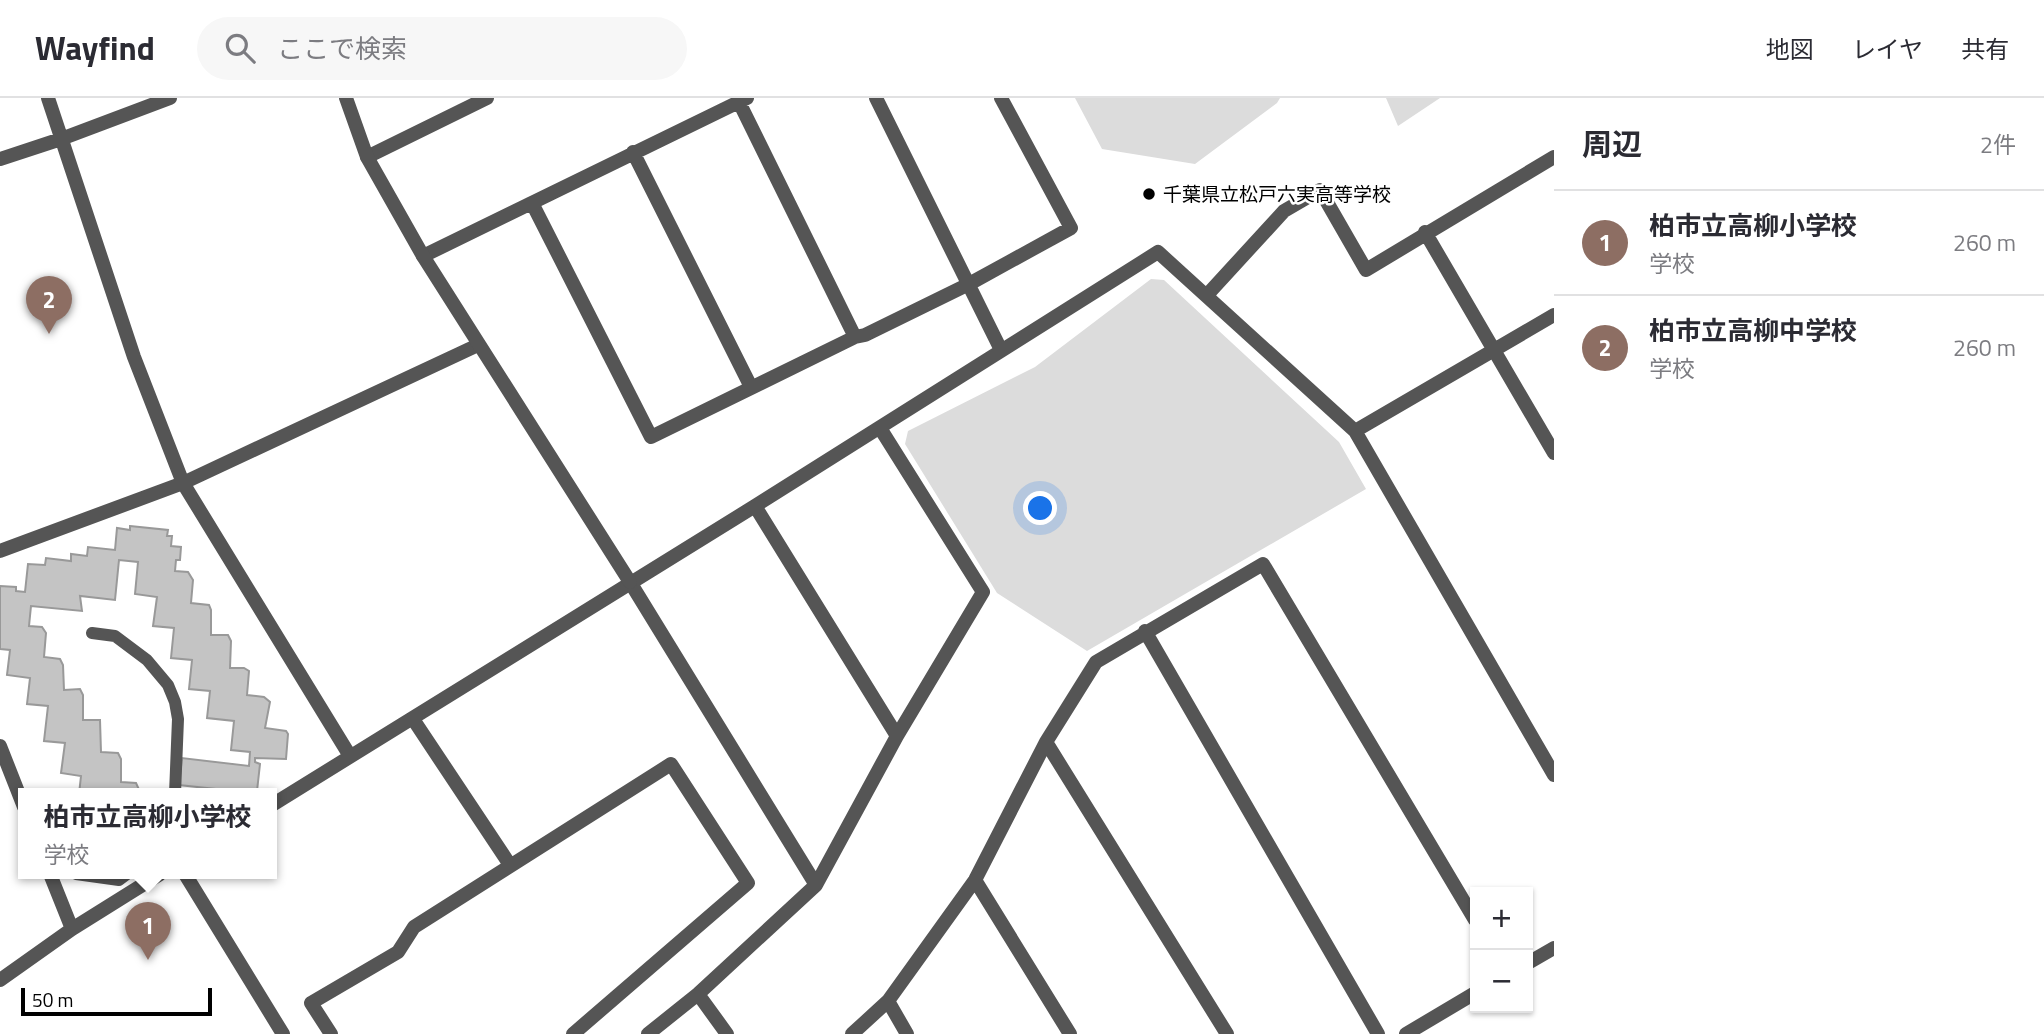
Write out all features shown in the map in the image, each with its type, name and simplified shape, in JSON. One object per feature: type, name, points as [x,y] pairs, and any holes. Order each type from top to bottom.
[{"type":"street","points":[[48,98],[134,357],[184,483],[350,756]]},
{"type":"street","points":[[0,159],[170,98]]},
{"type":"street","points":[[346,98],[367,156],[423,256],[630,582],[816,885]]},
{"type":"street","points":[[367,156],[487,98]]},
{"type":"street","points":[[876,98],[1001,351]]},
{"type":"street","points":[[532,202],[651,437],[969,284],[1071,228],[1001,98]]},
{"type":"street","points":[[423,256],[743,100],[855,337]]},
{"type":"street","points":[[633,152],[751,387]]},
{"type":"street","points":[[1207,295],[1284,211],[1320,190],[1366,270],[1425,232],[1554,157]]},
{"type":"street","points":[[1425,232],[1554,453]]},
{"type":"street","points":[[277,802],[880,428],[1157,252],[1355,431],[1554,775]]},
{"type":"street","points":[[1355,431],[1554,315]]},
{"type":"street","points":[[0,551],[184,483],[478,345]]},
{"type":"street","points":[[648,1034],[698,994],[816,885],[897,736],[983,592],[880,428]]},
{"type":"street","points":[[755,506],[897,736]]},
{"type":"street","points":[[852,1034],[888,1001],[975,880],[1046,742],[1096,662],[1263,564],[1470,912]]},
{"type":"street","points":[[1145,631],[1378,1034]]},
{"type":"street","points":[[413,719],[510,865]]},
{"type":"street","points":[[1046,742],[1227,1034]]},
{"type":"street","points":[[0,746],[18,792]]},
{"type":"street","points":[[331,1034],[311,1003],[398,952],[414,927],[671,764],[748,883],[573,1034]]},
{"type":"street","points":[[56,879],[72,929]]},
{"type":"street","points":[[0,980],[72,929],[152,879]]},
{"type":"street","points":[[188,879],[283,1034]]},
{"type":"street","points":[[975,880],[1070,1034]]},
{"type":"street","points":[[1533,960],[1554,948]]},
{"type":"street","points":[[698,994],[727,1034]]},
{"type":"street","points":[[1406,1034],[1470,996]]},
{"type":"street","points":[[888,1001],[907,1034]]},
{"type":"lane","points":[[92,634],[115,636],[147,660],[167,685],[175,702],[178,719],[175,788]]},
{"type":"shaded area","points":[[1075,98],[1280,98],[1277,103],[1195,164],[1102,149]]},
{"type":"shaded area","points":[[1386,98],[1440,98],[1398,126]]},
{"type":"shaded area","points":[[1151,279],[1164,280],[1339,442],[1366,489],[1087,651],[997,593],[905,444],[908,431],[1035,367]]},
{"type":"building","points":[[130,526],[168,530],[167,536],[172,536],[171,546],[181,547],[180,560],[176,560],[175,571],[188,572],[193,580],[191,603],[209,605],[211,635],[228,635],[231,641],[230,668],[244,668],[249,671],[247,695],[264,697],[270,702],[265,728],[286,731],[288,734],[286,759],[255,758],[255,762],[260,764],[257,788],[179,785],[182,758],[249,766],[250,752],[231,750],[234,721],[207,718],[210,691],[189,689],[192,660],[171,658],[174,628],[153,626],[157,597],[135,594],[138,562],[119,560],[115,600],[80,596],[82,611],[31,606],[29,626],[42,627],[46,633],[44,657],[60,659],[63,665],[64,690],[80,689],[83,695],[83,720],[100,720],[101,752],[118,753],[121,759],[121,782],[136,783],[138,788],[80,788],[81,776],[61,773],[65,743],[44,741],[48,706],[27,704],[30,678],[7,675],[10,650],[0,649],[0,586],[16,587],[16,591],[25,592],[28,564],[45,565],[46,558],[71,561],[71,554],[87,556],[88,547],[115,550],[117,528],[130,530]]},
{"type":"place","name":"千葉県立松戸六実高等学校","points":[[1149,194]]},
{"type":"place","name":"柏市立高柳中学校","points":[[49,334]]},
{"type":"place","name":"柏市立高柳小学校","points":[[148,960]]}]
